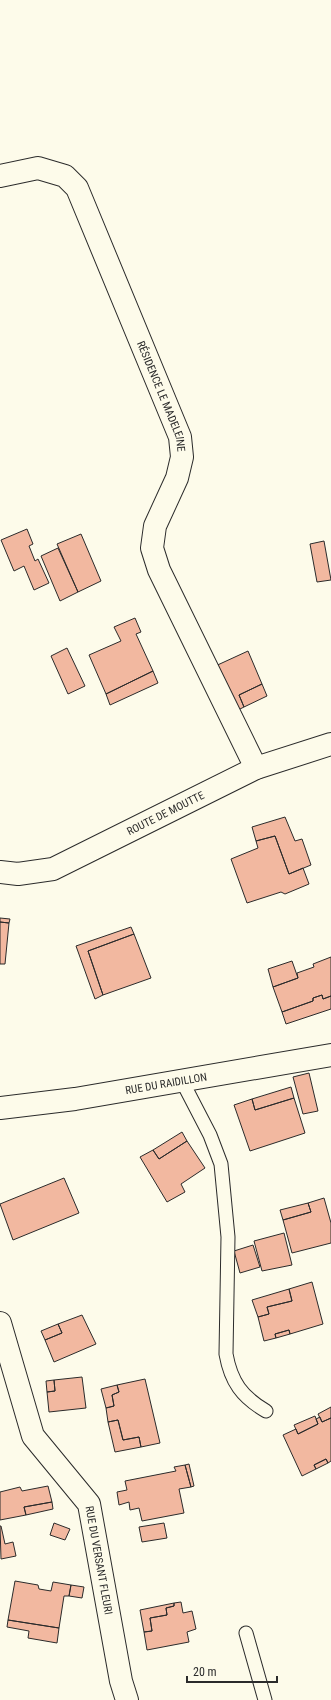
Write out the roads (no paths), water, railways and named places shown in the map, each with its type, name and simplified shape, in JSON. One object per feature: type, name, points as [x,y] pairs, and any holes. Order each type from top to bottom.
[{"type":"street","name":"RÉSIDENCE LE MADELEINE","points":[[0,176],[38,168],[65,176],[77,188],[180,436],[182,457],[177,478],[155,526],[152,548],[159,570],[256,768]]},
{"type":"street","name":"ROUTE DE MOUTTE","points":[[9,873],[53,869],[256,768],[331,744]]},
{"type":"street","name":"RUE DU RAIDILLON","points":[[0,1108],[83,1098],[331,1055]]},
{"type":"street","name":"RUE DU VERSANT FLEURI","points":[[0,1323],[33,1436],[89,1504],[121,1681],[127,1700]]},
{"type":"lane","points":[[182,1081],[210,1135],[220,1164],[228,1238],[226,1354],[228,1368],[234,1381],[243,1393],[254,1404],[266,1411]]},
{"type":"lane","points":[[246,1633],[265,1700]]}]
